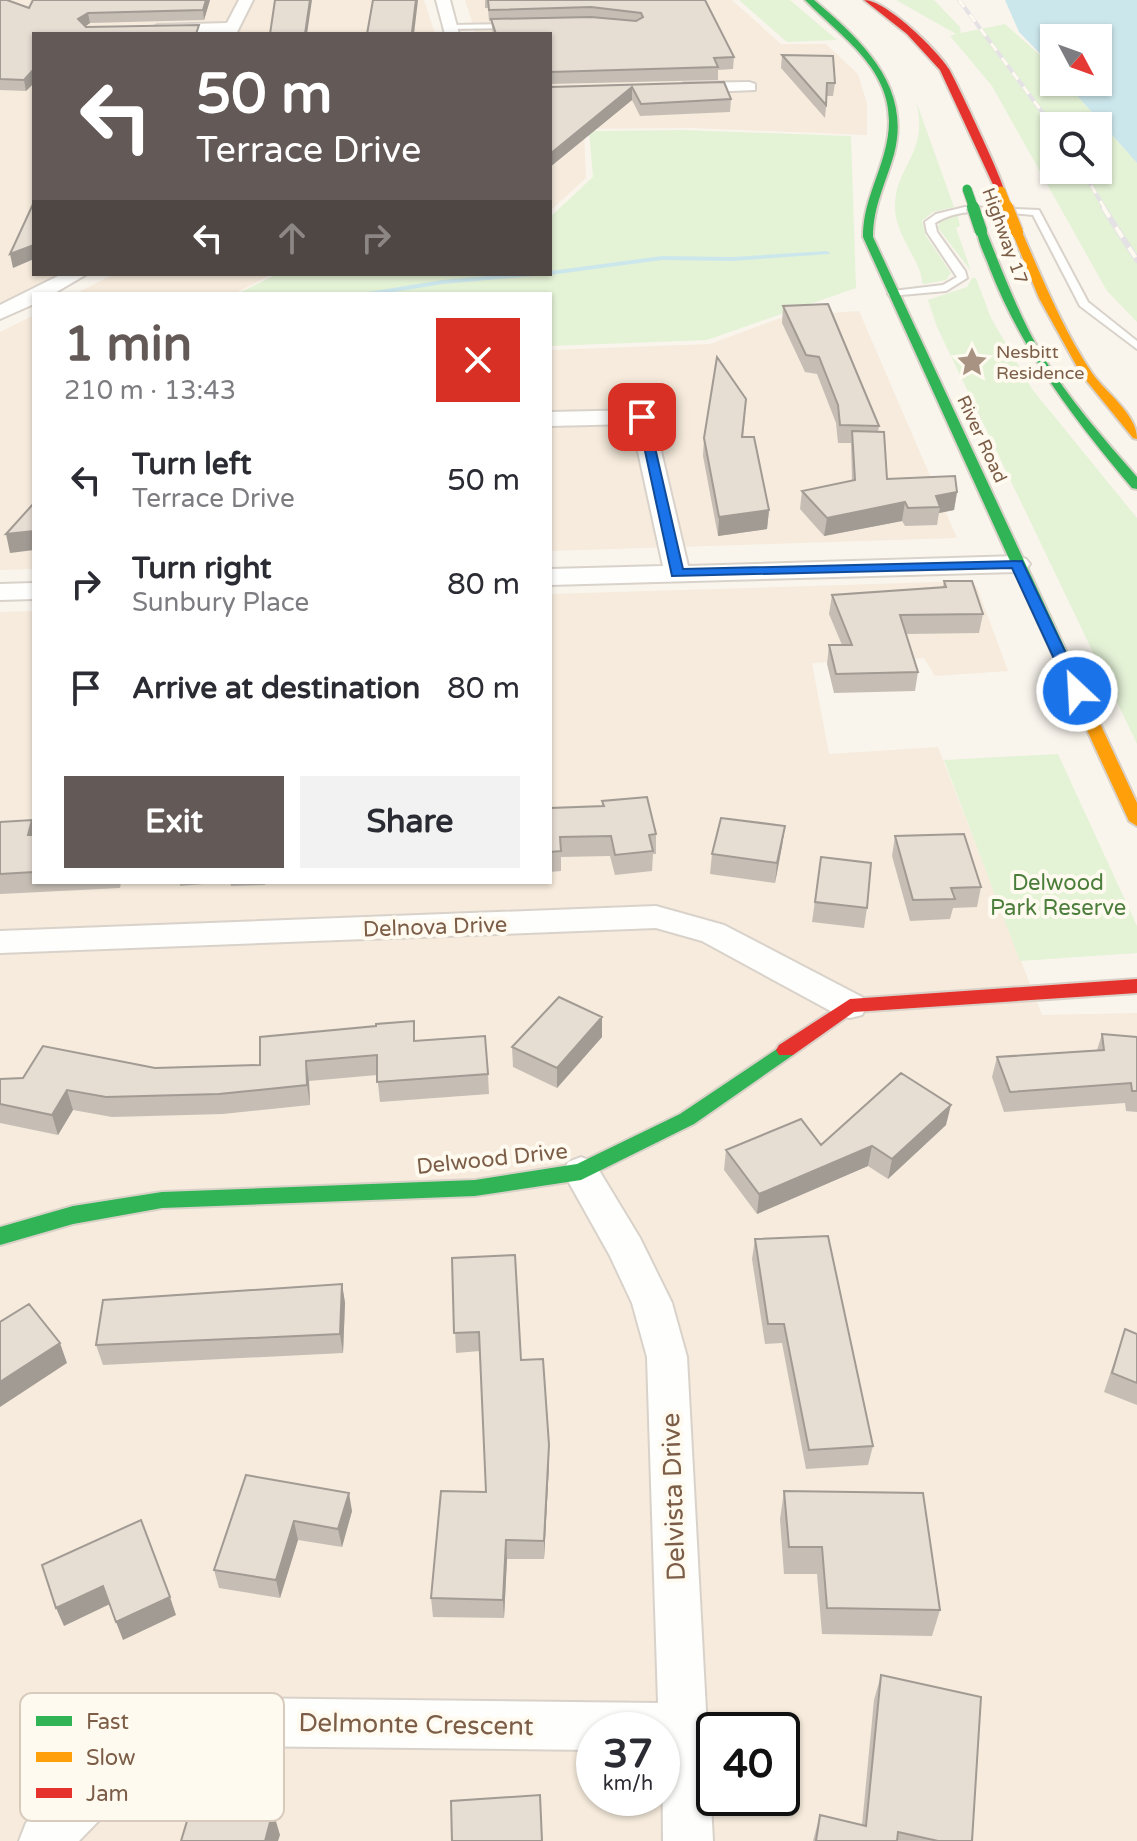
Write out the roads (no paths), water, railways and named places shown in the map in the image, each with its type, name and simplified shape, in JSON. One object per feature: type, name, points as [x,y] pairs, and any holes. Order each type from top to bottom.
[{"type":"main road","name":"River Road","points":[[809,0],[864,48],[892,91],[898,114],[896,133],[868,200],[868,237],[1137,821]]},
{"type":"main road","name":"Highway 17","points":[[862,5],[895,44]]},
{"type":"main road","name":"Highway 17","points":[[862,5],[910,32],[944,69],[1001,191],[1045,298],[1087,374],[1137,435]]},
{"type":"main road","name":"Highway 17","points":[[965,182],[1006,297],[1033,348],[1099,442],[1137,485]]},
{"type":"main road","points":[[850,1006],[1137,986]]},
{"type":"main road","name":"Delwood Drive","points":[[0,1236],[73,1215],[162,1200],[475,1188],[581,1172],[687,1119],[850,1006]]},
{"type":"street","points":[[137,29],[230,31],[246,0]]},
{"type":"street","points":[[443,0],[451,31]]},
{"type":"street","points":[[672,89],[749,87]]},
{"type":"street","points":[[42,292],[73,276]]},
{"type":"street","points":[[0,313],[32,297]]},
{"type":"street","points":[[552,419],[642,417],[677,573]]},
{"type":"street","points":[[552,577],[1017,564]]},
{"type":"street","points":[[0,592],[32,591]]},
{"type":"street","name":"Delnova Drive","points":[[0,942],[656,917],[713,933],[850,1006]]},
{"type":"street","name":"Delvista Drive","points":[[581,1172],[633,1262],[652,1303],[667,1357],[688,1841]]},
{"type":"street","name":"Delmonte Crescent","points":[[284,1723],[682,1727]]},
{"type":"street","name":"Delmonte Crescent","points":[[44,1841],[64,1821]]},
{"type":"lane","points":[[451,31],[528,26]]},
{"type":"lane","points":[[893,294],[946,288],[962,278],[932,232],[930,222],[936,216],[959,210],[1036,212],[1084,304],[1137,346]]},
{"type":"water","points":[[1005,0],[1137,0],[1137,163],[1112,135],[1112,112],[1092,112],[1077,96],[1112,96],[1112,24],[1040,24],[1040,54],[1019,32]]},
{"type":"waterway","points":[[552,273],[662,258],[732,259],[827,253]]},
{"type":"waterway","points":[[380,292],[511,276]]},
{"type":"railway","points":[[959,0],[1042,112]]},
{"type":"railway","points":[[1090,184],[1105,209]]},
{"type":"railway","points":[[1103,207],[1137,260]]},
{"type":"place","name":"Nesbitt Residence","points":[[972,362]]},
{"type":"park label","name":"Delwood Park Reserve","points":[[1058,894]]}]
